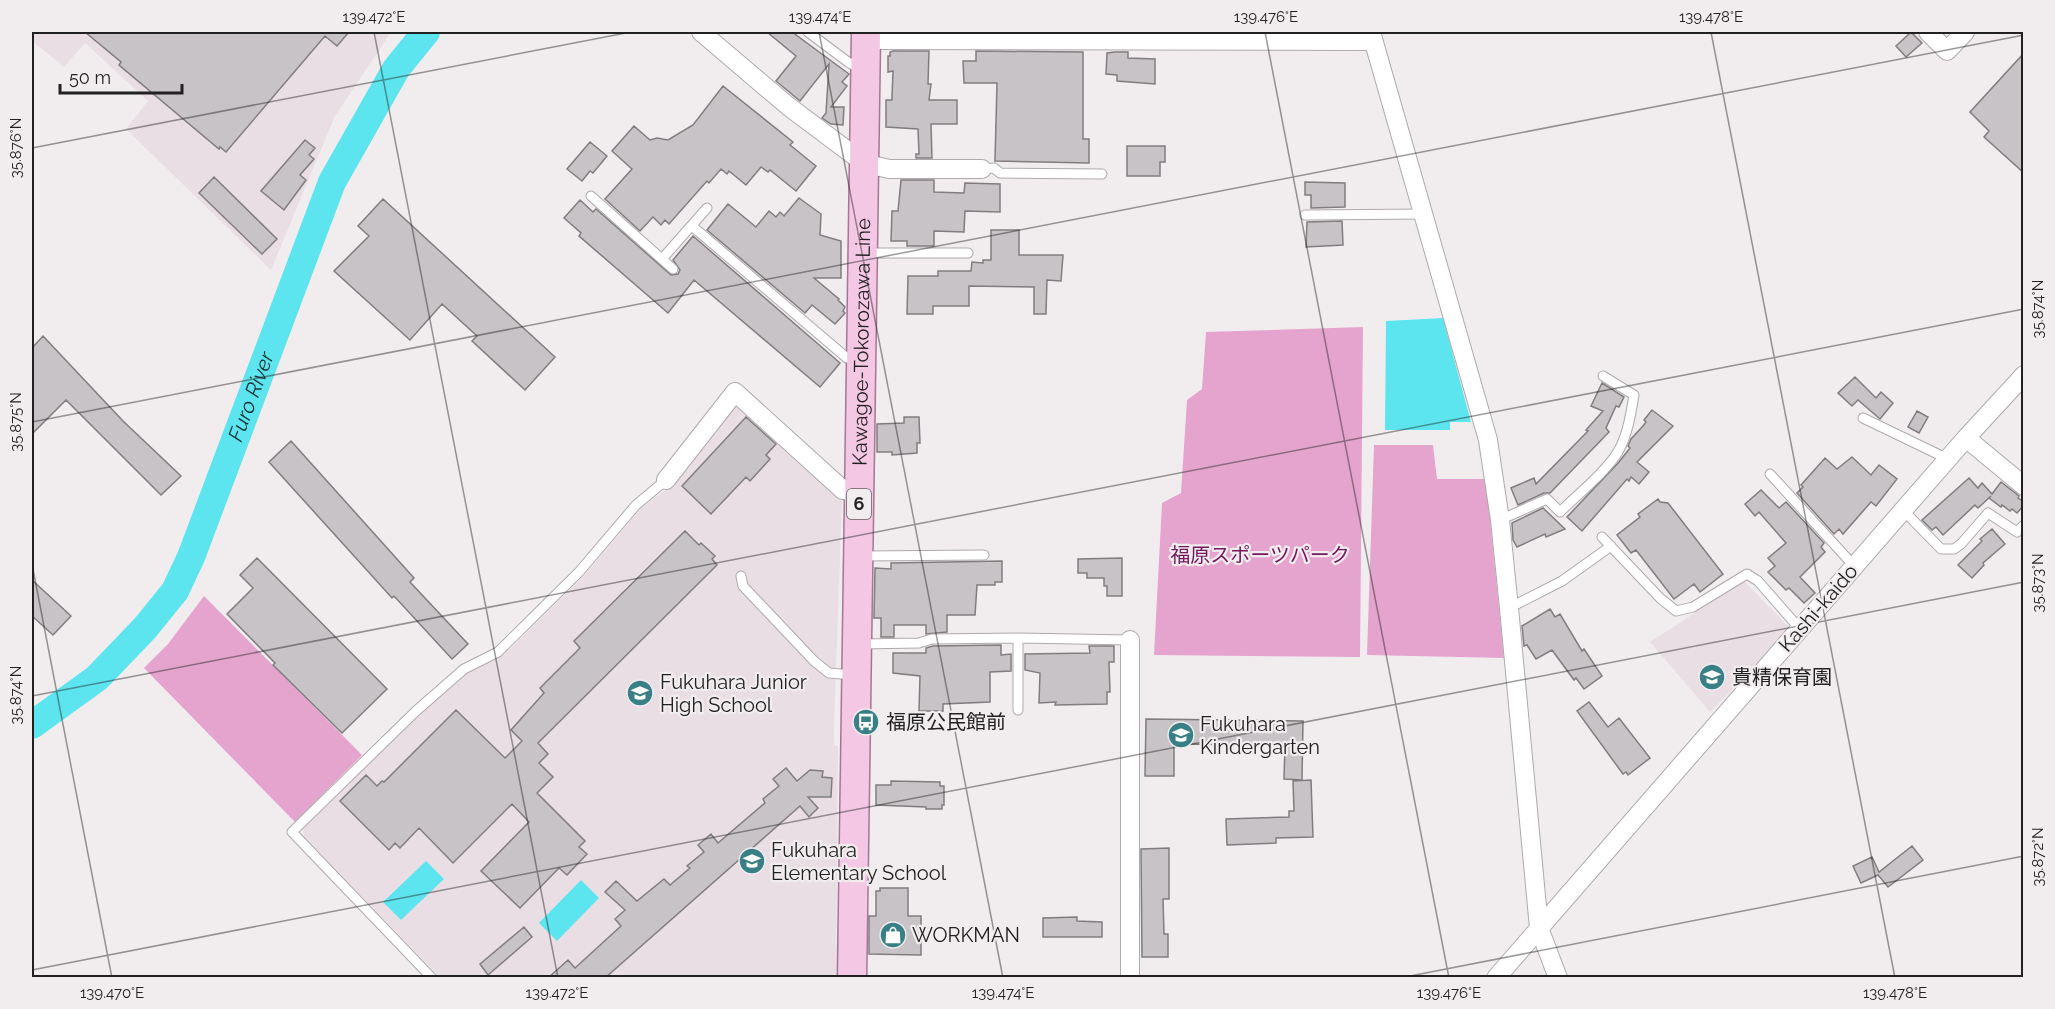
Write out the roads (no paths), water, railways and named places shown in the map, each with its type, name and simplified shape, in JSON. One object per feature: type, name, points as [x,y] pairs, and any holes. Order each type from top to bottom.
[{"type":"main road","name":"Kawagoe-Tokorozawa Line","points":[[852,978],[866,46]]},
{"type":"street","points":[[701,32],[788,106],[864,163],[889,169],[982,169]]},
{"type":"street","points":[[1928,32],[1947,51],[1965,32]]},
{"type":"street","points":[[866,46],[1098,36],[1372,36],[1488,440],[1500,520],[1539,928],[1558,978]]},
{"type":"street","name":"Kashi-kaido","points":[[1496,978],[1966,438],[2024,375]]},
{"type":"street","points":[[666,480],[735,392],[843,490],[859,493]]},
{"type":"street","points":[[1966,438],[2024,486]]},
{"type":"street","points":[[1130,640],[1130,978]]},
{"type":"lane","points":[[808,32],[855,66],[866,46]]},
{"type":"lane","points":[[982,169],[994,168],[1000,173],[1102,174]]},
{"type":"lane","points":[[591,196],[674,269]]},
{"type":"lane","points":[[663,259],[707,208]]},
{"type":"lane","points":[[1305,215],[1424,214]]},
{"type":"lane","points":[[692,226],[847,358],[861,362]]},
{"type":"lane","points":[[863,253],[968,253]]},
{"type":"lane","points":[[1500,520],[1547,499],[1560,512],[1618,451],[1628,427],[1634,395],[1603,376]]},
{"type":"lane","points":[[1863,418],[1948,459]]},
{"type":"lane","points":[[1770,474],[1855,567]]},
{"type":"lane","points":[[432,978],[292,832],[416,711],[464,669],[498,652],[579,572],[636,505],[666,480]]},
{"type":"lane","points":[[1904,511],[1941,549],[1954,549],[1961,544],[1988,513],[2017,532],[2024,525]]},
{"type":"lane","points":[[1602,537],[1676,612],[1693,607],[1747,574],[1758,581],[1800,628]]},
{"type":"lane","points":[[1509,608],[1562,581],[1611,546]]},
{"type":"lane","points":[[857,557],[984,555]]},
{"type":"lane","points":[[741,576],[743,586],[814,661],[829,673],[855,675]]},
{"type":"lane","points":[[1018,638],[1018,710]]},
{"type":"lane","points":[[856,645],[920,643],[932,639],[1130,640]]},
{"type":"water","points":[[1443,318],[1471,422],[1450,422],[1450,430],[1385,430],[1386,321]]},
{"type":"water","points":[[426,861],[444,879],[401,920],[383,902]]},
{"type":"water","points":[[581,880],[599,898],[557,941],[539,923]]},
{"type":"waterway","name":"Furo River","points":[[32,725],[97,678],[145,628],[175,591],[191,557],[332,182],[396,69],[426,32]]},
{"type":"place","name":"貴精保育園","points":[[1712,677]]},
{"type":"place","name":"Fukuhara Junior High School","points":[[640,693]]},
{"type":"place","name":"福原公民館前","points":[[866,722]]},
{"type":"place","name":"Fukuhara Kindergarten","points":[[1181,735]]},
{"type":"place","name":"Fukuhara Elementary School","points":[[752,861]]},
{"type":"place","name":"WORKMAN","points":[[893,935]]},
{"type":"park label","name":"福原スポーツパーク","points":[[1260,555]]}]
